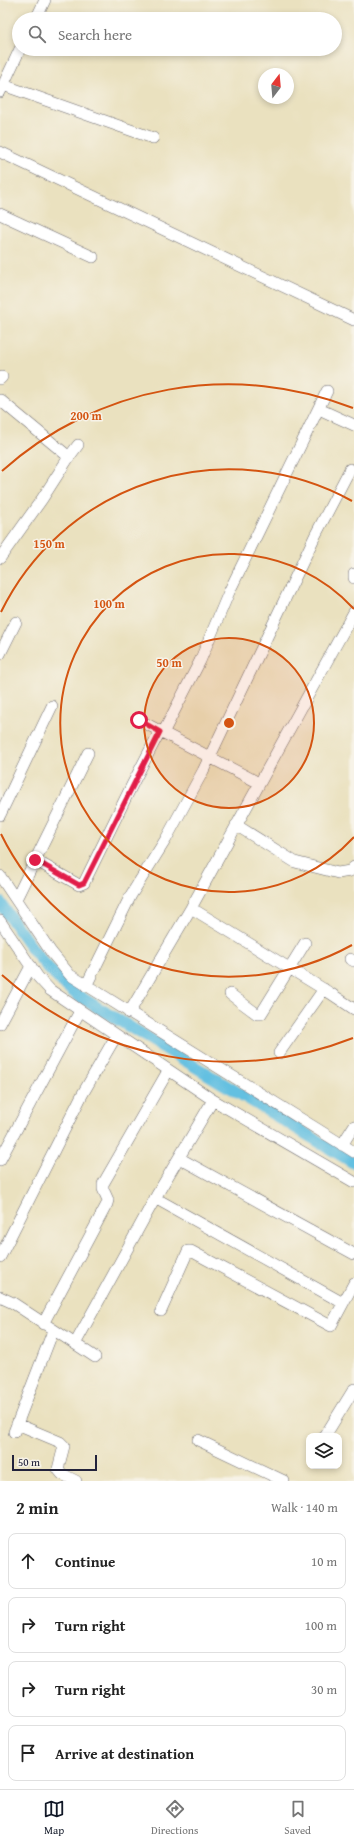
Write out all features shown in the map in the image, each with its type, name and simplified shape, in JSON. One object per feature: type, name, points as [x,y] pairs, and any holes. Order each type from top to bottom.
[{"type":"street","points":[[39,12],[45,0]]},
{"type":"street","points":[[17,56],[2,89],[153,138]]},
{"type":"street","points":[[0,152],[354,320]]},
{"type":"street","points":[[0,214],[93,257]]},
{"type":"street","points":[[35,860],[79,885],[84,883],[200,660],[229,592],[327,391]]},
{"type":"street","points":[[0,400],[69,456]]},
{"type":"street","points":[[318,409],[354,425]]},
{"type":"street","points":[[0,558],[78,445]]},
{"type":"street","points":[[86,986],[131,895],[166,839],[210,757],[315,536],[350,469]]},
{"type":"street","points":[[129,1013],[190,908],[354,612]]},
{"type":"street","points":[[0,654],[16,622]]},
{"type":"street","points":[[0,815],[52,706]]},
{"type":"street","points":[[139,720],[259,783]]},
{"type":"street","points":[[16,899],[88,753]]},
{"type":"street","points":[[236,825],[295,862],[338,873],[350,871],[354,867]]},
{"type":"street","points":[[0,876],[51,952],[70,976],[354,1152]]},
{"type":"street","points":[[190,908],[324,988],[354,1009]]},
{"type":"street","points":[[0,921],[30,966],[50,990],[116,1036],[213,1100],[354,1182]]},
{"type":"street","points":[[230,994],[257,1014],[261,1014],[305,943]]},
{"type":"street","points":[[0,1024],[30,966]]},
{"type":"street","points":[[279,1053],[324,988]]},
{"type":"street","points":[[0,1160],[80,1011]]},
{"type":"street","points":[[0,1257],[82,1094],[116,1036]]},
{"type":"street","points":[[43,1324],[107,1204],[108,1200],[103,1190],[103,1184],[168,1071]]},
{"type":"street","points":[[75,1344],[155,1198],[213,1100]]},
{"type":"street","points":[[342,1145],[354,1126]]},
{"type":"street","points":[[179,1158],[354,1254]]},
{"type":"street","points":[[155,1198],[343,1303]]},
{"type":"street","points":[[161,1311],[188,1251],[191,1251],[331,1326],[354,1282]]},
{"type":"street","points":[[0,1297],[13,1303],[53,1331],[95,1357]]},
{"type":"street","points":[[53,1331],[15,1428],[60,1442],[64,1446],[58,1469],[62,1474],[76,1481]]},
{"type":"street","points":[[327,1433],[354,1389]]},
{"type":"street","points":[[198,1440],[284,1481]]},
{"type":"waterway","points":[[0,902],[44,964],[77,995],[354,1163]]},
{"type":"route","points":[[35,860],[79,885],[84,883],[160,732],[139,720]]}]
